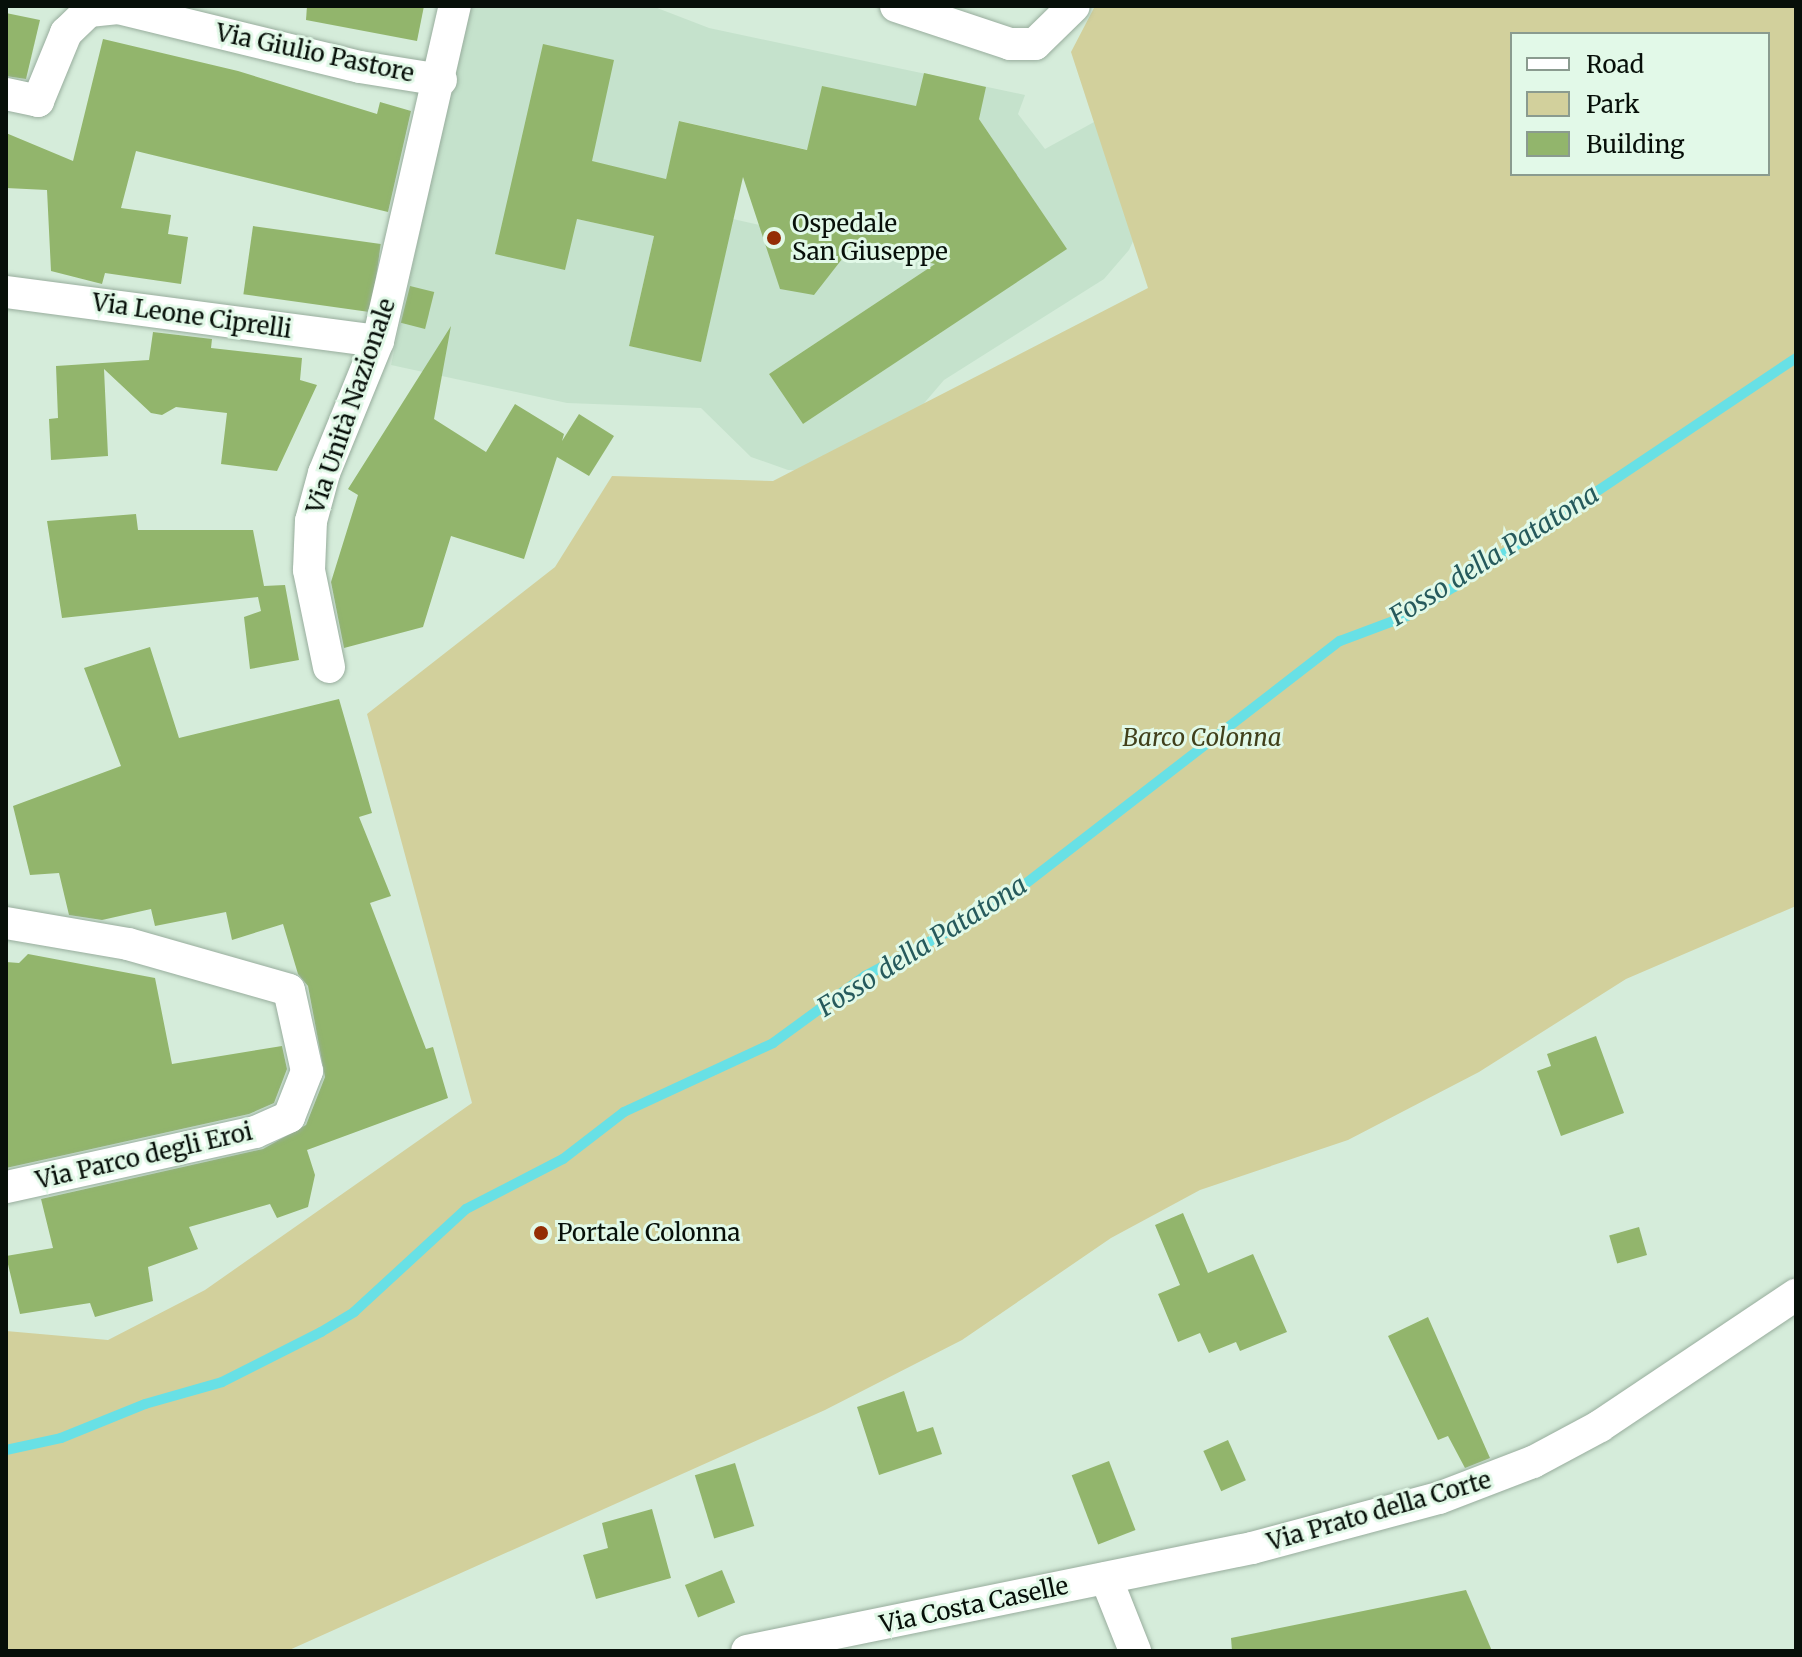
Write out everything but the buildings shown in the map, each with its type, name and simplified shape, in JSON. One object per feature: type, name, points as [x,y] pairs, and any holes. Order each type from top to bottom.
[{"type":"street","name":"Via Unità Nazionale","points":[[329,667],[309,570],[311,521],[324,473],[378,341],[441,80],[455,6]]},
{"type":"street","points":[[896,6],[1010,44],[1035,44],[1074,6]]},
{"type":"street","name":"Via Giulio Pastore","points":[[6,94],[38,101],[66,33],[89,11],[118,8],[360,67],[441,80]]},
{"type":"street","name":"Via Leone Ciprelli","points":[[6,292],[378,341]]},
{"type":"street","name":"Via Parco degli Eroi","points":[[6,923],[128,944],[289,990],[307,1071],[289,1117],[255,1132],[6,1187]]},
{"type":"street","name":"Via Prato della Corte","points":[[1106,1578],[1335,1527],[1497,1477],[1644,1399],[1796,1295]]},
{"type":"street","points":[[1106,1578],[1135,1651]]},
{"type":"street","name":"Via Costa Caselle","points":[[747,1651],[1106,1578]]},
{"type":"shaded area","name":"Ospedale San Giuseppe","points":[[469,6],[652,6],[709,28],[1025,95],[1018,114],[1045,149],[1125,105],[1145,215],[1129,250],[1104,279],[944,380],[896,436],[827,471],[788,470],[751,457],[701,408],[567,403],[391,365]],"holes":[[[979,119],[1066,249],[803,424],[769,374],[935,264],[733,219],[701,361],[629,346],[654,236],[577,219],[592,162],[666,179],[680,121],[901,171]]]},
{"type":"green space","name":"Barco Colonna","points":[[1095,6],[1796,6],[1796,906],[1626,979],[1479,1072],[1348,1140],[1200,1190],[1111,1238],[962,1340],[825,1410],[287,1651],[6,1651],[6,1331],[108,1340],[205,1290],[472,1103],[367,714],[555,567],[612,476],[773,481],[1148,288],[1071,52]]},
{"type":"waterway","name":"Fosso della Patatona","points":[[6,1450],[61,1438],[145,1404],[222,1382],[354,1312],[466,1209],[563,1159],[624,1112],[773,1043],[865,976],[998,905],[1340,641],[1407,616],[1454,587],[1796,358]]},
{"type":"place","name":"Ospedale San Giuseppe","points":[[774,238]]},
{"type":"place","name":"Portale Colonna","points":[[541,1233]]}]
